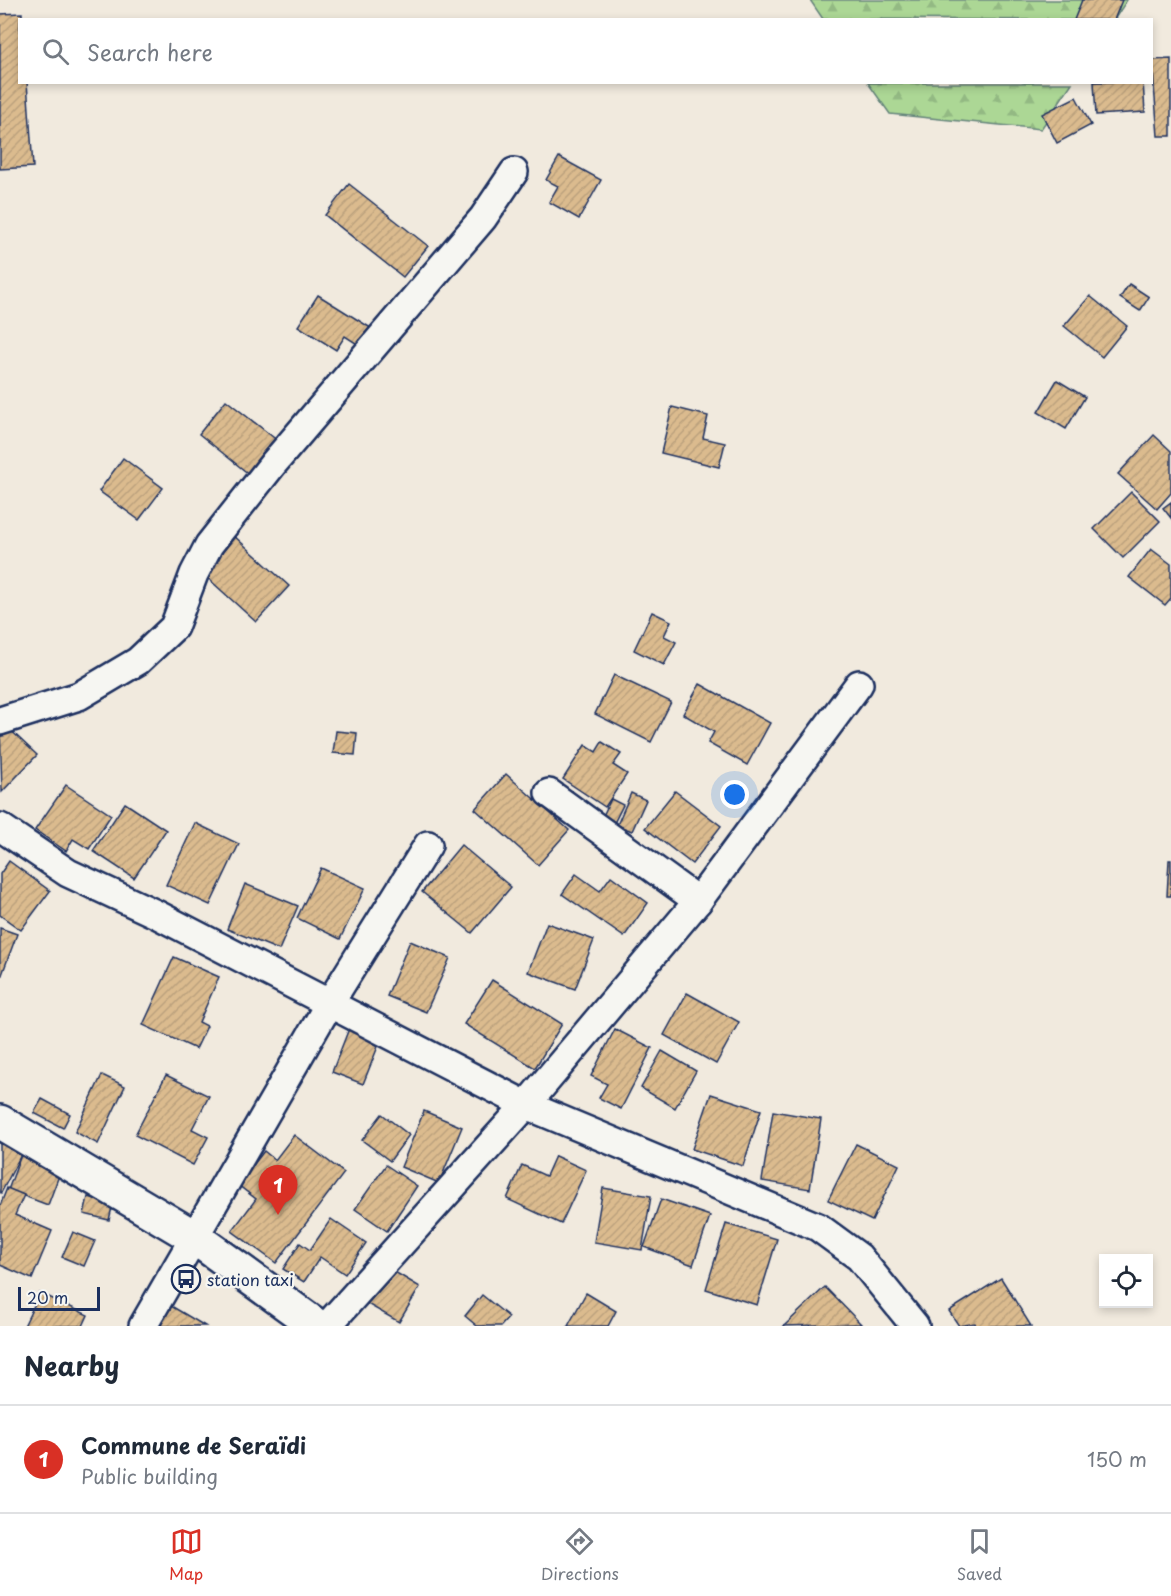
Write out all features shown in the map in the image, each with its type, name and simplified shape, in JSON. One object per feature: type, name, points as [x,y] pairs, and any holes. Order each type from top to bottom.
[{"type":"main road","points":[[0,1122],[194,1237],[317,1326]]},
{"type":"street","points":[[0,722],[79,696],[138,661],[174,627],[194,574],[209,545],[273,464],[483,218],[514,172]]},
{"type":"street","points":[[327,1326],[526,1105],[698,901],[859,684]]},
{"type":"street","points":[[549,793],[698,901]]},
{"type":"street","points":[[0,827],[68,873],[156,914],[526,1105],[818,1227],[859,1257],[915,1326]]},
{"type":"street","points":[[143,1326],[329,1004],[428,844]]},
{"type":"green space","points":[[810,0],[1127,0],[1115,18],[822,18]]},
{"type":"green space","points":[[869,84],[1071,84],[1041,129],[890,114]]},
{"type":"building","points":[[1082,0],[1122,0],[1115,18],[1075,18]]},
{"type":"building","points":[[22,13],[22,18],[18,18],[18,84],[27,84],[33,167],[0,169],[0,14]]},
{"type":"building","points":[[1171,59],[1171,136],[1158,136],[1153,60]]},
{"type":"building","points":[[1094,84],[1143,84],[1145,112],[1096,115]]},
{"type":"building","points":[[1076,97],[1091,125],[1057,143],[1042,114]]},
{"type":"building","points":[[559,157],[601,180],[579,219],[549,202],[558,186],[546,180]]},
{"type":"building","points":[[349,184],[428,246],[403,277],[325,215]]},
{"type":"building","points":[[1129,284],[1149,297],[1140,311],[1120,298]]},
{"type":"building","points":[[318,295],[374,330],[362,347],[345,336],[336,350],[298,326]]},
{"type":"building","points":[[1090,296],[1127,326],[1102,357],[1064,326]]},
{"type":"building","points":[[1057,380],[1085,397],[1066,429],[1038,412]]},
{"type":"building","points":[[226,400],[278,441],[250,475],[199,434]]},
{"type":"building","points":[[672,407],[708,416],[703,438],[725,443],[719,467],[661,453]]},
{"type":"building","points":[[1154,435],[1171,451],[1171,493],[1157,509],[1118,474]]},
{"type":"building","points":[[123,458],[163,488],[139,520],[99,491]]},
{"type":"building","points":[[1131,492],[1160,521],[1123,558],[1094,529]]},
{"type":"building","points":[[1171,502],[1171,518],[1163,508]]},
{"type":"building","points":[[233,535],[289,586],[256,622],[200,571]]},
{"type":"building","points":[[1151,549],[1171,564],[1171,598],[1165,605],[1129,577]]},
{"type":"building","points":[[652,612],[671,621],[664,636],[676,642],[664,665],[634,650]]},
{"type":"building","points":[[614,675],[671,702],[651,742],[595,714]]},
{"type":"building","points":[[700,684],[770,723],[747,765],[708,743],[714,732],[683,714]]},
{"type":"building","points":[[3,723],[37,755],[2,792],[0,726]]},
{"type":"building","points":[[336,731],[357,733],[355,755],[333,753]]},
{"type":"building","points":[[602,742],[621,754],[613,765],[627,774],[605,807],[563,779],[585,745],[596,752]]},
{"type":"building","points":[[506,774],[569,830],[538,865],[475,809]]},
{"type":"building","points":[[66,785],[111,815],[89,849],[73,839],[66,851],[35,830]]},
{"type":"building","points":[[675,791],[721,826],[692,864],[645,828]]},
{"type":"building","points":[[631,793],[646,800],[632,831],[617,825]]},
{"type":"building","points":[[611,799],[623,805],[613,825],[601,820]]},
{"type":"building","points":[[125,803],[166,830],[134,878],[93,851]]},
{"type":"building","points":[[195,823],[239,844],[210,905],[166,885]]},
{"type":"building","points":[[461,845],[511,887],[472,933],[422,892]]},
{"type":"building","points":[[1169,860],[1171,860],[1171,896],[1167,896]]},
{"type":"building","points":[[9,861],[50,891],[21,930],[0,915],[0,874]]},
{"type":"building","points":[[321,868],[365,888],[340,939],[297,918]]},
{"type":"building","points":[[576,874],[600,891],[611,876],[648,903],[624,937],[562,894]]},
{"type":"building","points":[[245,884],[298,906],[279,950],[227,929]]},
{"type":"building","points":[[547,923],[594,940],[575,989],[528,972]]},
{"type":"building","points":[[0,928],[17,934],[0,980]]},
{"type":"building","points":[[410,941],[450,958],[426,1012],[387,996]]},
{"type":"building","points":[[174,957],[219,977],[199,1022],[207,1026],[196,1049],[143,1025]]},
{"type":"building","points":[[492,980],[562,1024],[535,1068],[464,1024]]},
{"type":"building","points":[[687,993],[739,1022],[716,1064],[664,1035]]},
{"type":"building","points":[[350,1026],[381,1039],[363,1084],[332,1072]]},
{"type":"building","points":[[615,1029],[652,1048],[621,1109],[599,1098],[607,1084],[591,1076]]},
{"type":"building","points":[[662,1051],[696,1071],[675,1108],[641,1088]]},
{"type":"building","points":[[102,1075],[125,1086],[98,1144],[75,1132]]},
{"type":"building","points":[[166,1075],[209,1096],[192,1129],[208,1137],[193,1165],[135,1135]]},
{"type":"building","points":[[711,1094],[761,1110],[743,1166],[692,1149]]},
{"type":"building","points":[[42,1099],[70,1114],[63,1128],[34,1113]]},
{"type":"building","points":[[424,1111],[462,1127],[439,1183],[401,1167]]},
{"type":"building","points":[[773,1111],[821,1119],[810,1189],[762,1181]]},
{"type":"building","points":[[382,1114],[409,1135],[390,1161],[362,1140]]},
{"type":"building","points":[[294,1135],[344,1173],[276,1263],[232,1231],[256,1199],[238,1185],[264,1151],[275,1160]]},
{"type":"building","points":[[0,1136],[24,1149],[1,1193],[0,1192]]},
{"type":"building","points":[[856,1144],[899,1165],[872,1221],[828,1200]]},
{"type":"building","points":[[21,1155],[61,1170],[48,1205],[8,1190]]},
{"type":"building","points":[[555,1156],[586,1170],[561,1224],[507,1199],[522,1165],[546,1176]]},
{"type":"building","points":[[386,1165],[417,1186],[387,1231],[355,1209]]},
{"type":"building","points":[[7,1188],[24,1195],[15,1215],[52,1231],[32,1279],[0,1265],[0,1206]]},
{"type":"building","points":[[603,1188],[651,1196],[642,1250],[594,1242]]},
{"type":"building","points":[[88,1197],[113,1203],[109,1220],[84,1214]]},
{"type":"building","points":[[661,1199],[710,1216],[693,1265],[644,1247]]},
{"type":"building","points":[[331,1219],[366,1243],[345,1274],[320,1257],[304,1282],[283,1269],[300,1243],[310,1250]]},
{"type":"building","points":[[726,1224],[777,1239],[757,1305],[706,1289]]},
{"type":"building","points":[[73,1232],[95,1241],[84,1266],[62,1257]]},
{"type":"building","points":[[383,1265],[420,1287],[399,1322],[362,1301]]},
{"type":"building","points":[[1001,1278],[1031,1326],[976,1326],[975,1323],[959,1326],[949,1311]]},
{"type":"building","points":[[825,1287],[861,1324],[784,1326]]},
{"type":"building","points":[[40,1293],[88,1315],[83,1326],[24,1326]]},
{"type":"building","points":[[586,1293],[616,1311],[608,1326],[568,1326]]},
{"type":"building","points":[[482,1295],[509,1317],[501,1326],[477,1326],[465,1316]]},
{"type":"building","points":[[166,1303],[205,1326],[152,1326]]},
{"type":"place","name":"Commune de Seraïdi","points":[[278,1215]]},
{"type":"place","name":"station taxi","points":[[186,1279]]}]
